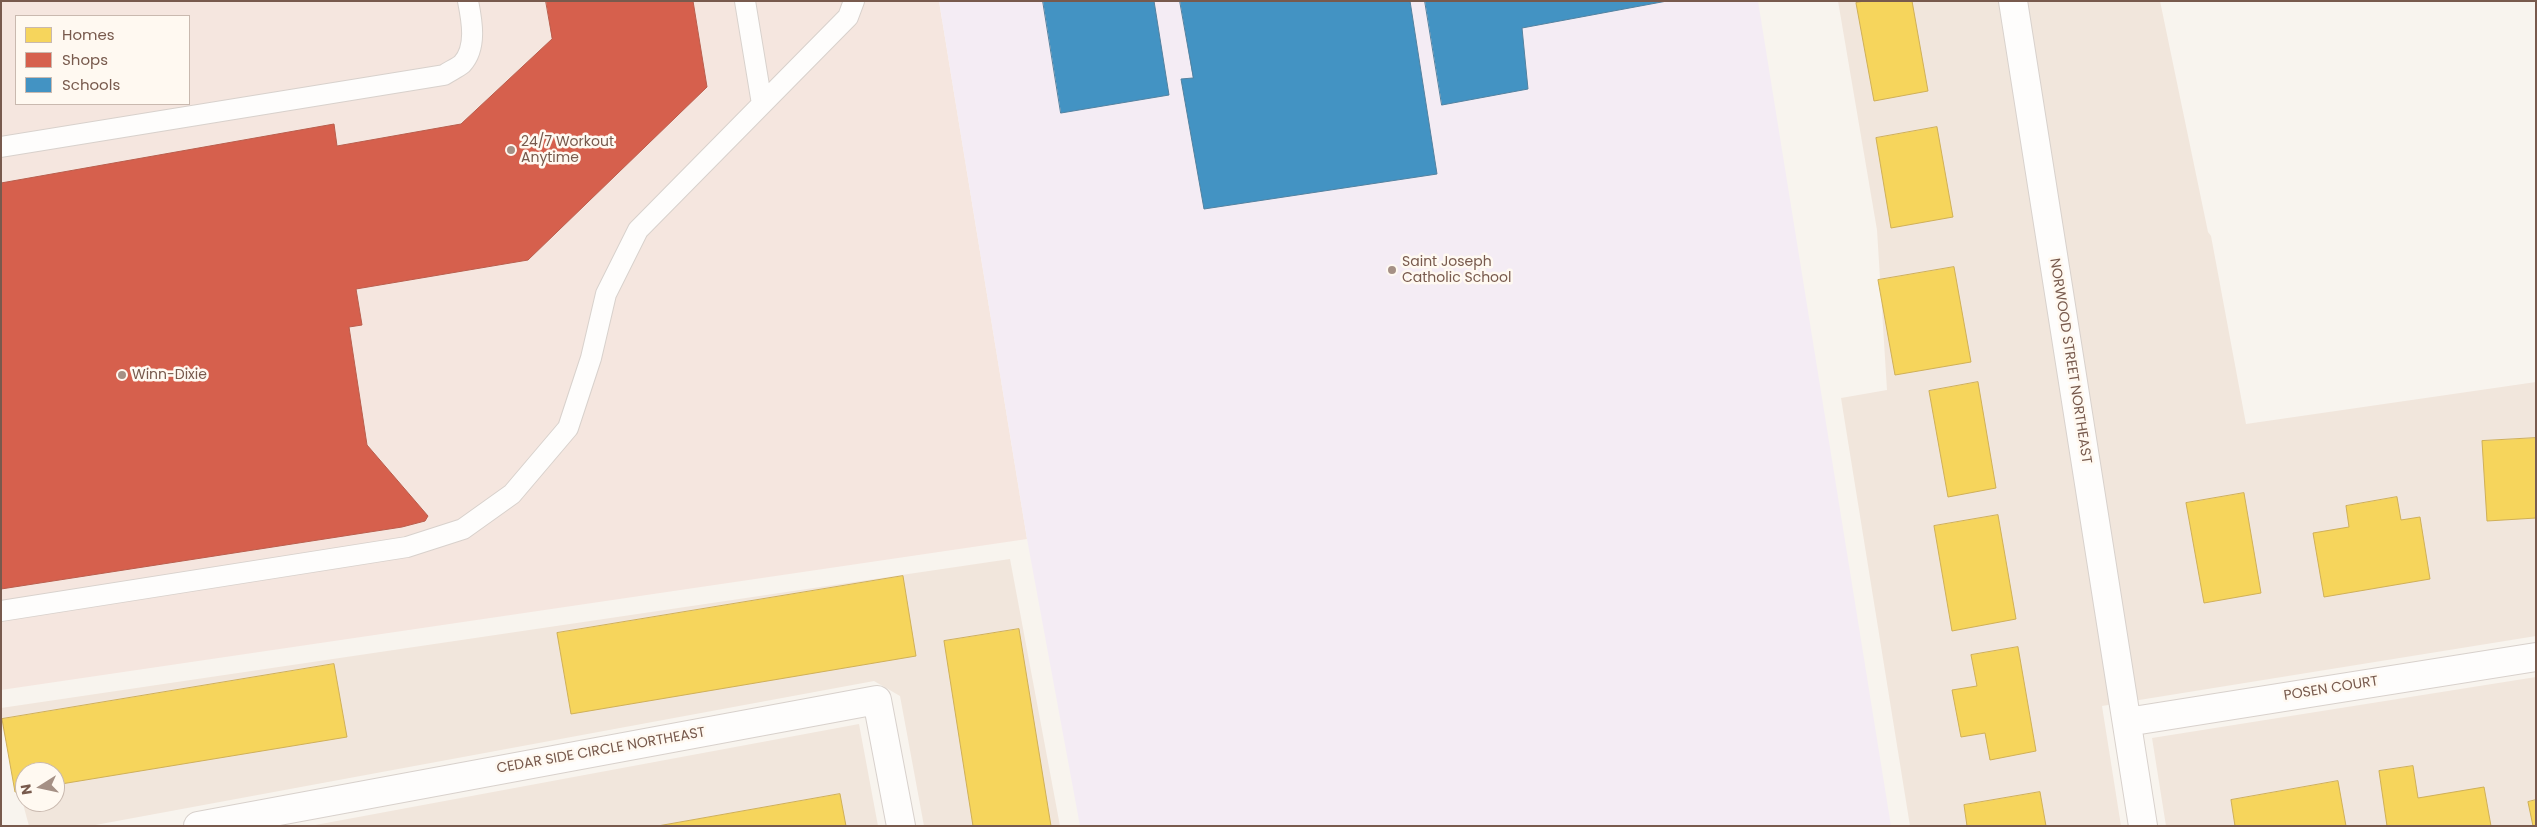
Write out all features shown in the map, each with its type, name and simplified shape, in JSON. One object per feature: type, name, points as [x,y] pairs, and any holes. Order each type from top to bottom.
[{"type":"street","name":"NORWOOD STREET NORTHEAST","points":[[2013,1],[2143,826]]},
{"type":"street","name":"POSEN COURT","points":[[2127,722],[2536,657]]},
{"type":"street","name":"CEDAR SIDE CIRCLE NORTHEAST","points":[[198,826],[877,700],[901,826]]},
{"type":"lane","points":[[1,147],[444,75],[462,63],[471,48],[472,21],[468,1]]},
{"type":"lane","points":[[744,1],[762,104]]},
{"type":"lane","points":[[1,611],[407,547],[463,529],[512,494],[568,428],[591,358],[606,294],[638,230],[848,18],[854,1]]},
{"type":"shaded area","points":[[1,1],[939,1],[1027,539],[1,690]]},
{"type":"shaded area","name":"Saint Joseph Catholic School","points":[[939,1],[1758,1],[1891,826],[1080,826],[1027,539]]},
{"type":"shaded area","points":[[1838,1],[2160,1],[2208,232],[2211,236],[2246,424],[2536,382],[2536,636],[2102,706],[2121,826],[1910,826],[1841,398],[1887,390],[1877,230]]},
{"type":"shaded area","points":[[1010,559],[1060,826],[924,826],[900,696],[874,681],[90,826],[29,826],[25,812],[65,812],[65,762],[15,762],[15,774],[1,723],[1,708]]},
{"type":"shaded area","points":[[2536,677],[2536,826],[2166,826],[2152,738]]},
{"type":"shaded area","points":[[859,724],[878,826],[310,826]]},
{"type":"building: Homes","points":[[1864,1],[1912,1],[1928,91],[1874,101],[1856,3]]},
{"type":"building: Homes","points":[[1937,127],[1953,217],[1891,228],[1876,138]]},
{"type":"building: Homes","points":[[1954,267],[1971,362],[1895,375],[1878,280]]},
{"type":"building: Homes","points":[[1978,382],[1996,488],[1948,497],[1929,391]]},
{"type":"building: Homes","points":[[2536,438],[2536,518],[2487,521],[2482,441]]},
{"type":"building: Homes","points":[[2244,493],[2261,593],[2204,603],[2186,503]]},
{"type":"building: Homes","points":[[2397,497],[2401,520],[2420,517],[2430,579],[2324,597],[2313,533],[2349,527],[2346,506]]},
{"type":"building: Homes","points":[[1998,515],[2016,619],[1952,631],[1934,526]]},
{"type":"building: Homes","points":[[903,576],[916,656],[571,714],[557,633]]},
{"type":"building: Homes","points":[[1019,629],[1051,826],[973,826],[944,641]]},
{"type":"building: Homes","points":[[2018,647],[2036,751],[1990,760],[1985,733],[1961,737],[1952,690],[1977,686],[1971,655]]},
{"type":"building: Homes","points":[[334,664],[347,737],[65,783],[65,762],[15,762],[15,792],[2,719]]},
{"type":"building: Homes","points":[[2413,766],[2418,798],[2484,787],[2491,826],[2387,826],[2379,771]]},
{"type":"building: Homes","points":[[2338,781],[2346,826],[2235,826],[2231,800]]},
{"type":"building: Homes","points":[[2040,792],[2046,826],[1967,826],[1964,805]]},
{"type":"building: Homes","points":[[840,794],[846,826],[658,826]]},
{"type":"building: Homes","points":[[2536,800],[2536,826],[2533,826],[2528,802]]},
{"type":"building: Shops","points":[[546,1],[693,1],[707,87],[528,260],[356,289],[362,325],[349,327],[367,445],[428,516],[425,521],[402,527],[1,589],[1,183],[334,124],[337,146],[461,124],[552,39]]},
{"type":"building: Schools","points":[[1043,1],[1154,1],[1169,95],[1061,113]]},
{"type":"building: Schools","points":[[1180,1],[1410,1],[1437,174],[1204,209],[1181,79],[1193,78]]},
{"type":"building: Schools","points":[[1425,1],[1667,1],[1522,28],[1528,89],[1442,105]]},
{"type":"place","name":"24/7 Workout Anytime","points":[[511,150]]},
{"type":"place","name":"Saint Joseph Catholic School","points":[[1392,270]]},
{"type":"place","name":"Winn-Dixie","points":[[122,375]]}]
